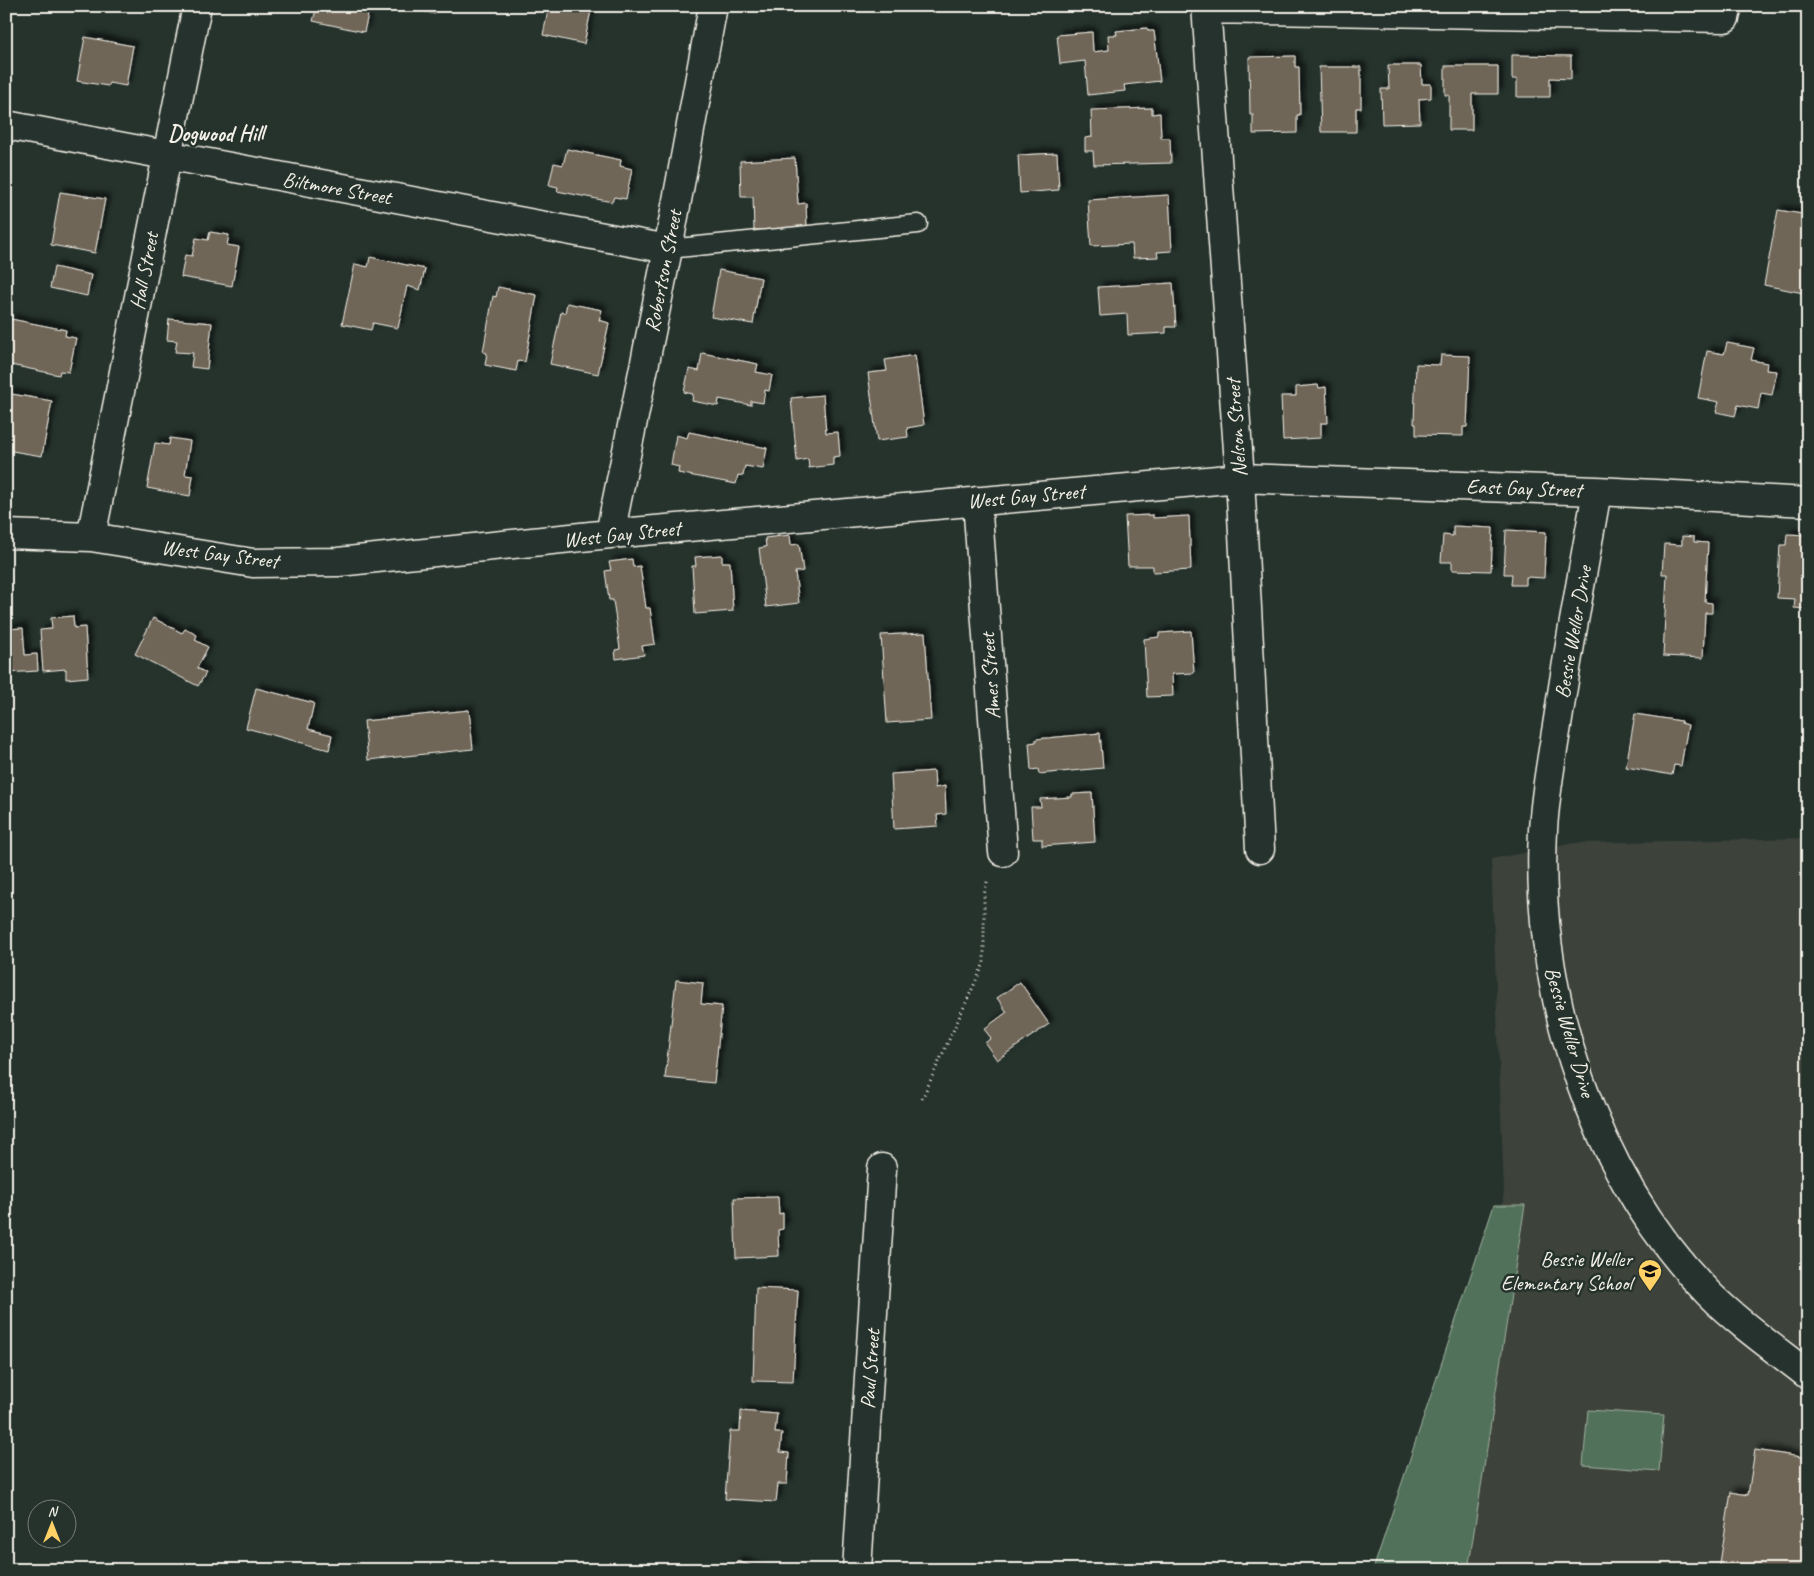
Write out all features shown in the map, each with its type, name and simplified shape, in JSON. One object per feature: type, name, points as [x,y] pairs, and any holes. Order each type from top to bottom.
[{"type":"street","name":"Hall Street","points":[[92,537],[197,6]]},
{"type":"street","name":"Robertson Street","points":[[610,534],[668,249],[713,6]]},
{"type":"street","points":[[1206,7],[1726,12]]},
{"type":"street","name":"Nelson Street","points":[[1206,7],[1240,478],[1260,850]]},
{"type":"street","name":"Biltmore Street","points":[[6,126],[668,249]]},
{"type":"street","name":"East Gay Street","points":[[1240,478],[1597,491],[1808,502]]},
{"type":"street","name":"West Gay Street","points":[[6,534],[92,537],[264,564],[338,562],[610,534],[1240,478]]},
{"type":"street","name":"Bessie Weller Drive","points":[[1597,491],[1570,641],[1543,829],[1545,924],[1558,1005],[1573,1057],[1596,1120],[1612,1156],[1644,1212],[1667,1244],[1709,1294],[1808,1375]]},
{"type":"street","name":"Ames Street","points":[[977,500],[1003,845]]},
{"type":"street","name":"Paul Street","points":[[857,1570],[882,1168]]},
{"type":"lane","points":[[668,249],[918,224]]},
{"type":"path","points":[[922,1099],[984,963],[984,896],[994,850],[1003,845]]},
{"type":"shaded area","name":"Bessie Weller Elementary School","points":[[1808,838],[1808,1570],[1451,1570],[1482,1394],[1504,1190],[1491,859],[1575,843]]},
{"type":"green space","points":[[1494,1205],[1525,1205],[1468,1570],[1373,1570]]},
{"type":"green space","points":[[1588,1410],[1664,1415],[1659,1471],[1583,1465]]},
{"type":"building","points":[[317,6],[370,6],[364,32],[313,21]]},
{"type":"building","points":[[410,6],[437,6],[435,14],[410,9]]},
{"type":"building","points":[[549,6],[592,6],[584,44],[543,35]]},
{"type":"building","points":[[1147,28],[1148,31],[1154,31],[1160,81],[1124,85],[1125,91],[1088,95],[1085,61],[1060,64],[1057,35],[1092,32],[1093,52],[1109,50],[1108,35],[1117,35],[1116,31]]},
{"type":"building","points":[[85,37],[133,46],[126,86],[109,83],[108,86],[77,81]]},
{"type":"building","points":[[1512,55],[1571,56],[1571,79],[1550,78],[1550,97],[1517,97],[1517,79],[1512,79]]},
{"type":"building","points":[[1295,56],[1295,67],[1299,67],[1300,115],[1297,115],[1297,133],[1253,134],[1253,115],[1250,115],[1249,57]]},
{"type":"building","points":[[1808,62],[1808,108],[1802,104]]},
{"type":"building","points":[[1388,65],[1421,65],[1422,84],[1431,84],[1431,98],[1419,99],[1420,123],[1382,124],[1381,89],[1389,89]]},
{"type":"building","points":[[1445,66],[1498,66],[1498,94],[1472,94],[1472,130],[1449,130],[1449,95],[1445,95]]},
{"type":"building","points":[[1319,67],[1361,67],[1361,108],[1356,108],[1356,132],[1321,132]]},
{"type":"building","points":[[1152,108],[1152,114],[1160,113],[1161,138],[1170,138],[1171,163],[1094,165],[1093,151],[1085,151],[1085,138],[1092,137],[1091,110]]},
{"type":"building","points":[[567,149],[621,160],[620,166],[632,169],[626,199],[614,197],[612,202],[557,191],[558,187],[549,185],[554,163],[563,165]]},
{"type":"building","points":[[1057,153],[1059,190],[1020,193],[1018,155]]},
{"type":"building","points":[[795,158],[798,204],[806,203],[807,228],[754,230],[753,197],[741,197],[740,161]]},
{"type":"building","points":[[60,192],[105,199],[95,253],[51,245]]},
{"type":"building","points":[[1169,195],[1172,251],[1157,252],[1158,257],[1133,258],[1132,244],[1091,246],[1088,200]]},
{"type":"building","points":[[1778,210],[1808,215],[1808,294],[1764,285]]},
{"type":"building","points":[[210,232],[229,235],[227,245],[239,247],[232,286],[181,277],[185,255],[192,256],[196,238],[208,240]]},
{"type":"building","points":[[370,257],[425,269],[420,290],[407,286],[398,328],[373,323],[371,330],[342,324],[355,264],[368,267]]},
{"type":"building","points":[[54,267],[91,275],[87,296],[50,288]]},
{"type":"building","points":[[719,270],[761,278],[753,324],[711,317]]},
{"type":"building","points":[[1173,283],[1176,327],[1166,327],[1166,333],[1128,335],[1127,314],[1100,316],[1098,287]]},
{"type":"building","points":[[498,287],[537,295],[525,362],[518,361],[516,371],[485,365],[487,353],[483,352],[493,296],[496,297]]},
{"type":"building","points":[[567,303],[602,310],[599,320],[609,323],[598,374],[550,364],[561,312],[565,313]]},
{"type":"building","points":[[11,319],[66,330],[65,336],[76,338],[69,372],[60,371],[59,375],[6,364],[6,341]]},
{"type":"building","points":[[169,319],[212,323],[207,369],[191,367],[193,353],[175,352],[177,341],[167,340]]},
{"type":"building","points":[[1727,343],[1754,348],[1751,360],[1767,363],[1766,370],[1777,371],[1772,395],[1761,393],[1758,409],[1738,405],[1735,416],[1716,412],[1719,402],[1698,398],[1707,351],[1724,354]]},
{"type":"building","points":[[702,353],[758,364],[756,372],[772,375],[769,391],[765,390],[763,403],[751,401],[751,405],[719,399],[718,406],[692,401],[693,394],[684,392],[689,369],[699,371]]},
{"type":"building","points":[[915,355],[924,425],[907,428],[908,437],[877,441],[868,373],[887,371],[885,360]]},
{"type":"building","points":[[1441,355],[1470,356],[1467,427],[1463,427],[1463,436],[1416,435],[1416,424],[1414,424],[1416,364],[1440,365]]},
{"type":"building","points":[[1318,385],[1319,388],[1326,387],[1328,423],[1321,423],[1321,438],[1283,440],[1281,396],[1296,396],[1296,387]]},
{"type":"building","points":[[6,393],[52,401],[42,456],[6,450]]},
{"type":"building","points":[[823,395],[826,433],[838,432],[840,456],[833,457],[833,465],[809,468],[808,459],[797,461],[791,398]]},
{"type":"building","points":[[689,432],[767,448],[763,469],[745,466],[743,476],[738,475],[736,484],[678,473],[679,467],[671,465],[676,435],[687,438]]},
{"type":"building","points":[[170,438],[190,441],[185,475],[193,476],[190,496],[147,488],[155,443],[169,445]]},
{"type":"building","points":[[1153,515],[1153,518],[1189,516],[1191,570],[1153,572],[1153,566],[1128,566],[1125,516]]},
{"type":"building","points":[[1453,526],[1493,528],[1491,571],[1452,570],[1452,562],[1441,562],[1443,535],[1453,536]]},
{"type":"building","points":[[1506,530],[1546,532],[1544,578],[1526,577],[1526,585],[1511,585],[1512,574],[1504,574]]},
{"type":"building","points":[[1787,534],[1808,535],[1808,609],[1794,608],[1795,599],[1777,598],[1780,545],[1786,545]]},
{"type":"building","points":[[790,535],[791,545],[799,544],[803,571],[795,572],[799,603],[766,607],[759,548],[766,547],[765,538]]},
{"type":"building","points":[[1682,536],[1694,537],[1694,542],[1708,543],[1705,602],[1712,603],[1712,613],[1705,613],[1703,658],[1663,656],[1667,574],[1662,574],[1664,544],[1682,545]]},
{"type":"building","points":[[722,555],[722,562],[730,562],[733,611],[695,614],[692,566],[696,566],[695,557]]},
{"type":"building","points":[[632,559],[633,567],[640,566],[646,608],[650,608],[655,644],[642,646],[644,655],[616,659],[615,650],[620,649],[613,600],[609,600],[605,571],[611,570],[609,562]]},
{"type":"building","points":[[73,616],[74,628],[85,627],[88,677],[66,679],[66,669],[43,671],[40,630],[52,629],[51,618]]},
{"type":"building","points":[[153,618],[182,633],[185,629],[197,635],[195,640],[208,647],[197,668],[206,673],[198,686],[135,654]]},
{"type":"building","points":[[23,628],[25,655],[37,654],[38,671],[6,673],[6,629]]},
{"type":"building","points":[[1191,631],[1194,673],[1172,674],[1173,696],[1147,697],[1144,639],[1159,637],[1159,633]]},
{"type":"building","points":[[925,633],[931,720],[887,723],[881,635]]},
{"type":"building","points":[[256,688],[314,703],[308,729],[332,735],[329,750],[246,728]]},
{"type":"building","points":[[469,710],[473,749],[368,760],[364,721]]},
{"type":"building","points":[[1635,714],[1681,721],[1681,723],[1688,725],[1681,766],[1674,765],[1672,775],[1626,767]]},
{"type":"building","points":[[1100,733],[1103,768],[1039,774],[1038,769],[1031,770],[1029,743],[1036,742],[1036,739]]},
{"type":"building","points":[[934,771],[935,788],[945,786],[946,814],[937,815],[938,826],[894,829],[891,774]]},
{"type":"building","points":[[1092,793],[1095,842],[1042,846],[1042,839],[1033,839],[1031,807],[1041,807],[1040,799],[1072,797],[1072,794]]},
{"type":"building","points":[[676,980],[703,983],[701,1004],[722,1006],[714,1083],[665,1078]]},
{"type":"building","points":[[1020,982],[1049,1024],[997,1060],[985,1043],[991,1038],[984,1029],[1007,1012],[997,998]]},
{"type":"building","points":[[778,1197],[779,1214],[783,1213],[783,1229],[778,1230],[779,1256],[736,1258],[734,1198]]},
{"type":"building","points":[[756,1288],[798,1290],[793,1382],[753,1381]]},
{"type":"building","points":[[741,1411],[777,1414],[775,1433],[782,1433],[780,1452],[789,1453],[787,1484],[778,1484],[776,1502],[725,1499],[730,1431],[740,1431]]},
{"type":"building","points":[[1755,1450],[1808,1458],[1808,1570],[1719,1570],[1731,1492],[1748,1495]]},
{"type":"building","points":[[737,1561],[762,1570],[734,1570]]},
{"type":"place","name":"Bessie Weller Elementary School","points":[[1650,1292]]},
{"type":"district","name":"Dogwood Hill","points":[[216,134]]}]
